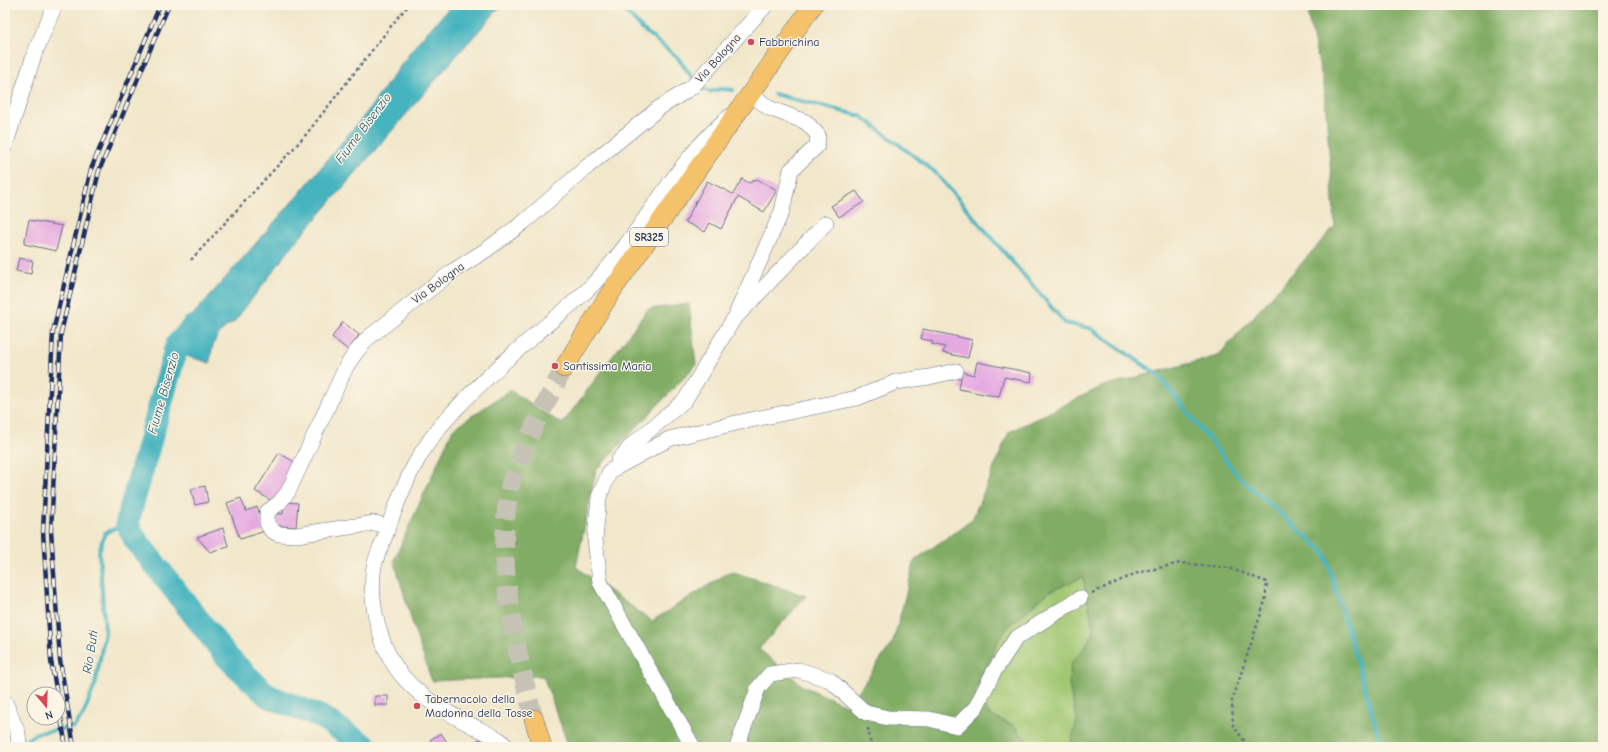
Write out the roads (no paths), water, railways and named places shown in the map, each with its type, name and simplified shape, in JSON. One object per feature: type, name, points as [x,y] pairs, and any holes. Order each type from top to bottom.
[{"type":"main road","name":"SR325","points":[[564,368],[611,292],[813,5]]},
{"type":"main road","points":[[534,719],[542,747]]},
{"type":"street","points":[[5,146],[34,55],[55,5]]},
{"type":"street","name":"Via Bologna","points":[[388,527],[374,523],[296,535],[278,534],[271,530],[266,523],[267,512],[279,503],[288,492],[338,382],[356,352],[368,338],[414,300],[524,222],[588,166],[659,108],[692,87],[766,5]]},
{"type":"street","points":[[693,747],[600,582],[595,539],[599,496],[610,470],[632,445],[685,400],[721,343],[733,320],[782,211],[791,170],[817,146],[818,135],[806,122],[770,108],[750,94]]},
{"type":"street","points":[[507,747],[500,740],[440,707],[420,694],[403,677],[386,649],[376,622],[374,566],[388,527],[403,486],[417,458],[432,436],[459,406],[529,340],[595,282],[637,231],[696,148],[712,130],[739,109]]},
{"type":"street","points":[[733,320],[826,223]]},
{"type":"street","points":[[610,470],[668,439],[736,423],[857,398],[896,382],[929,378],[956,371]]},
{"type":"street","points":[[737,747],[758,688],[770,674],[799,670],[830,680],[866,713],[888,718],[929,719],[957,726],[976,707],[993,673],[1016,638],[1080,598]]},
{"type":"street","points":[[5,702],[19,740]]},
{"type":"water","points":[[452,5],[502,5],[295,243],[234,322],[219,334],[212,350],[210,363],[163,349],[300,193],[367,112],[417,43]]},
{"type":"waterway","points":[[620,5],[642,29],[677,57],[694,80]]},
{"type":"waterway","points":[[700,88],[710,92],[720,89],[733,90]]},
{"type":"waterway","points":[[774,94],[861,116],[935,172],[1065,323],[1090,328],[1158,375],[1239,477],[1325,553],[1382,747]]},
{"type":"waterway","name":"Fiume Bisenzio","points":[[193,327],[177,345],[127,523],[135,539],[227,657],[268,696],[321,717],[367,747]]},
{"type":"waterway","name":"Rio Buti","points":[[22,743],[37,733],[74,727],[83,715],[95,685],[105,632],[99,551],[105,533],[127,523]]},
{"type":"tunnel","points":[[534,719],[514,635],[506,577],[506,520],[509,491],[512,479],[533,429],[564,368]]},
{"type":"railway","points":[[56,686],[51,661],[43,531],[53,332],[91,169],[160,5]]},
{"type":"railway","points":[[74,747],[60,660],[51,531],[61,333],[99,171],[169,5]]},
{"type":"railway","points":[[62,726],[66,747]]},
{"type":"place","name":"Fabbrichina","points":[[751,42]]},
{"type":"place","name":"Santissima Maria","points":[[555,366]]},
{"type":"place","name":"Tabernacolo della Madonna della Tosse","points":[[417,706]]}]
